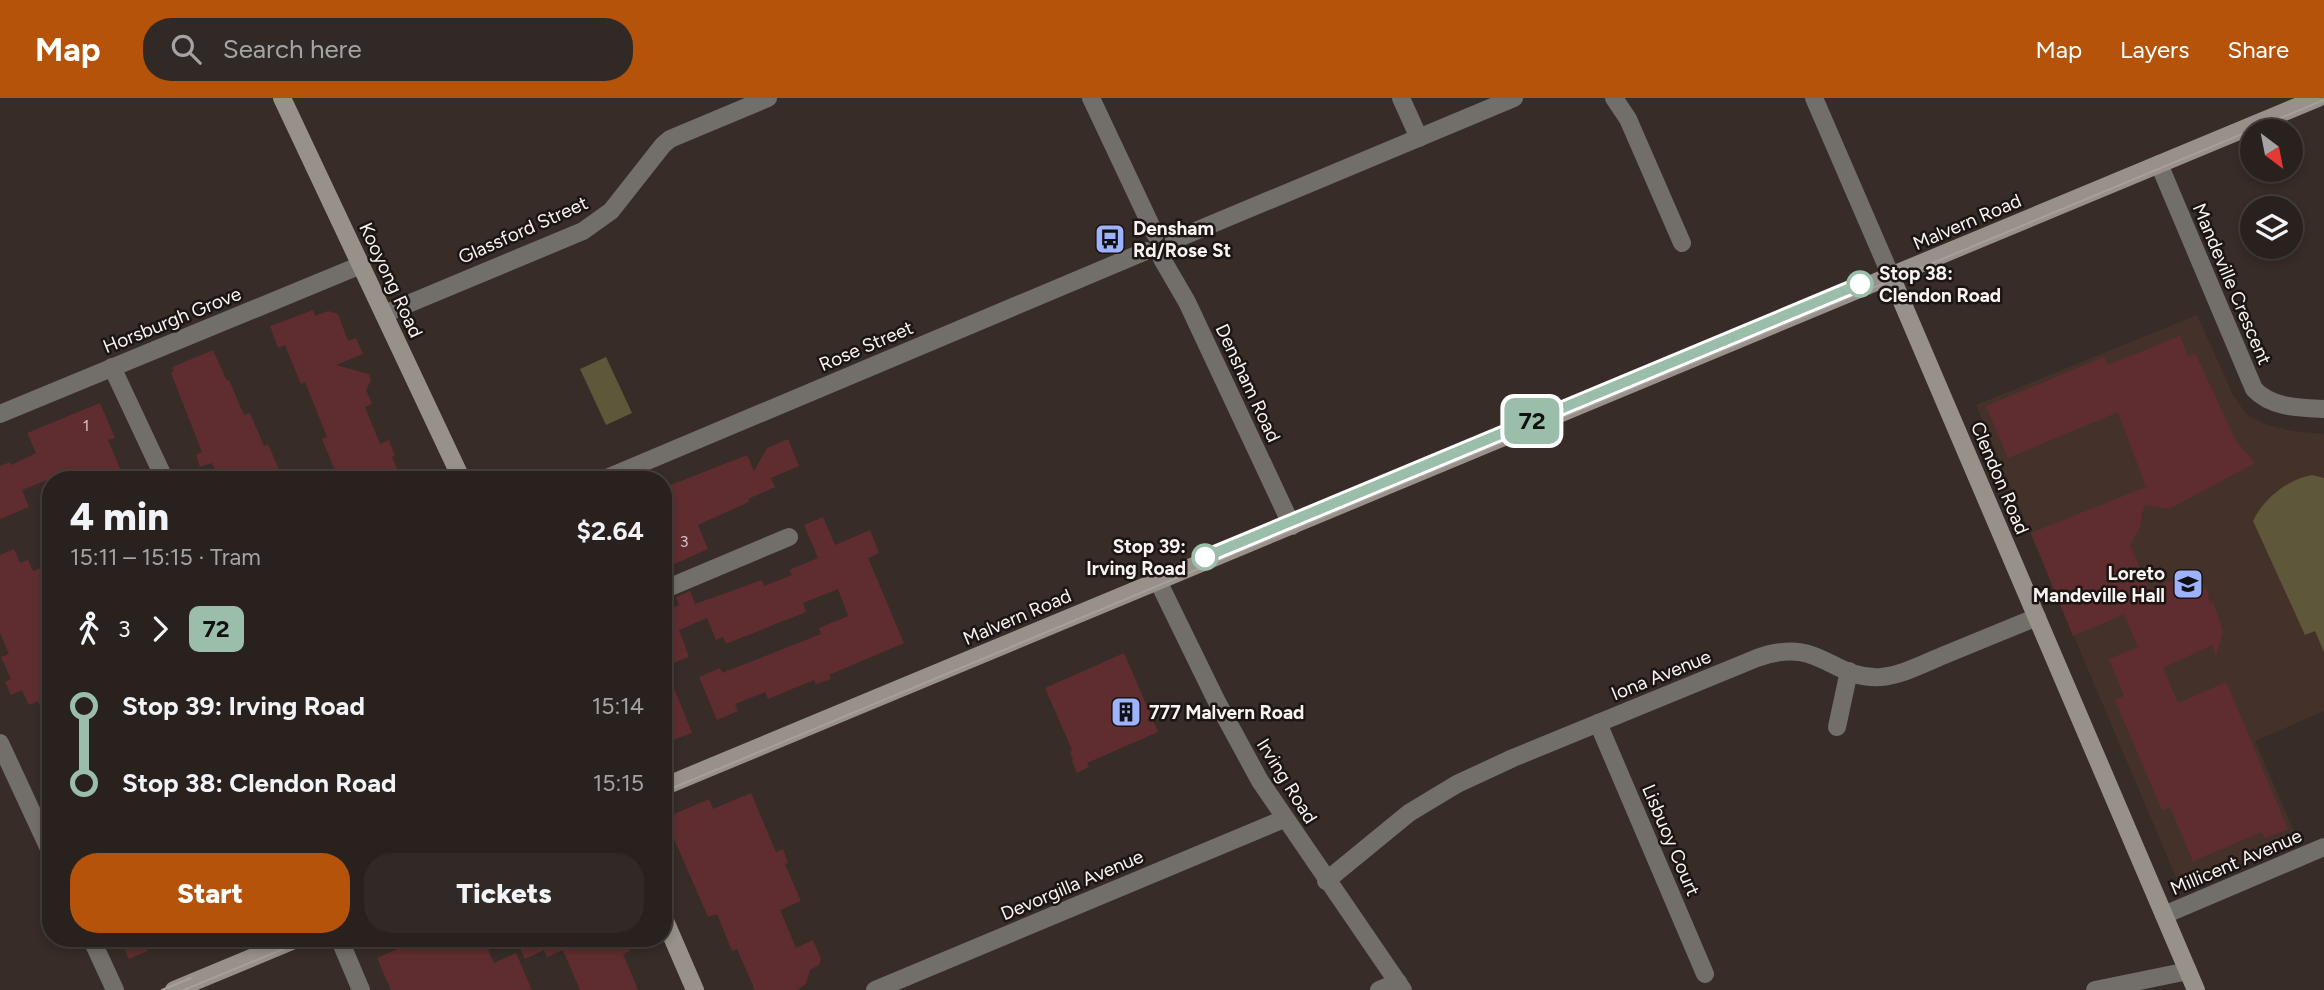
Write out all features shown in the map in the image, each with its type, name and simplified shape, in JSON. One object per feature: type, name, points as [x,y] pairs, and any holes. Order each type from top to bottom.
[{"type":"main road","name":"Kooyong Road","points":[[282,98],[458,471]]},
{"type":"main road","name":"Malvern Road","points":[[672,783],[2318,98]]},
{"type":"main road","name":"Clendon Road","points":[[1891,276],[2196,990]]},
{"type":"main road","points":[[672,937],[695,990]]},
{"type":"main road","points":[[174,990],[277,947]]},
{"type":"street","name":"Glassford Street","points":[[384,314],[583,231],[611,211],[670,139],[768,98]]},
{"type":"street","points":[[1091,98],[1155,234]]},
{"type":"street","points":[[1401,98],[1419,138]]},
{"type":"street","points":[[1174,240],[1514,98]]},
{"type":"street","points":[[1614,98],[1628,119],[1682,243]]},
{"type":"street","name":"Clendon Road","points":[[1815,98],[1891,276]]},
{"type":"street","name":"Mandeville Crescent","points":[[2159,164],[2255,389],[2262,397],[2276,403],[2304,409],[2324,409]]},
{"type":"street","points":[[1167,232],[1174,240],[1174,251],[1154,255],[1147,241],[1155,234],[1167,232]]},
{"type":"street","name":"Rose Street","points":[[624,471],[1154,255]]},
{"type":"street","name":"Densham Road","points":[[1154,255],[1187,302],[1292,526]]},
{"type":"street","name":"Horsburgh Grove","points":[[0,414],[361,265]]},
{"type":"street","points":[[112,367],[161,471]]},
{"type":"street","points":[[672,586],[789,537]]},
{"type":"street","name":"Irving Road","points":[[1158,581],[1233,732],[1284,819],[1401,986]]},
{"type":"street","name":"Iona Avenue","points":[[1326,881],[1409,813],[1457,784],[1757,658],[1782,651],[1812,654],[1849,671],[1872,677],[1900,673],[2037,617]]},
{"type":"street","points":[[1837,727],[1849,671]]},
{"type":"street","name":"Lisbuoy Court","points":[[1598,723],[1704,974]]},
{"type":"street","points":[[0,743],[42,834]]},
{"type":"street","name":"Devorgilla Avenue","points":[[875,990],[1284,819]]},
{"type":"street","name":"Millicent Avenue","points":[[2164,915],[2324,847]]},
{"type":"street","points":[[94,947],[115,990]]},
{"type":"street","points":[[343,947],[361,990]]},
{"type":"street","points":[[2095,990],[2188,971]]},
{"type":"street","points":[[1379,990],[1401,986]]},
{"type":"shaded area","name":"Loreto Mandeville Hall","points":[[2197,315],[2233,395],[2247,415],[2264,424],[2292,431],[2324,434],[2324,711],[2255,741],[2296,836],[2185,885],[2178,882],[1976,405]]},
{"type":"shaded area","points":[[606,357],[632,413],[606,425],[580,369]]},
{"type":"shaded area","points":[[2312,475],[2324,478],[2324,652],[2315,631],[2305,635],[2253,521],[2263,505],[2277,491]]},
{"type":"building","points":[[313,310],[315,316],[328,311],[338,314],[348,341],[356,338],[363,354],[336,365],[369,374],[371,380],[366,390],[372,404],[365,407],[380,444],[389,440],[398,471],[335,471],[322,439],[327,437],[305,382],[301,384],[285,345],[278,348],[270,326]]},
{"type":"building","points":[[2180,336],[2188,357],[2195,353],[2236,441],[2255,463],[2169,509],[2144,505],[2140,527],[2130,545],[2149,590],[2193,572],[2197,582],[2203,584],[2207,590],[2210,604],[2213,602],[2223,631],[2216,656],[2212,645],[2163,668],[2178,703],[2226,682],[2288,829],[2265,838],[2262,832],[2193,861],[2170,807],[2162,810],[2115,700],[2124,696],[2109,659],[2138,647],[2124,614],[2073,636],[2031,533],[2146,487],[2118,412],[2008,458],[1986,406],[2104,357],[2108,365]]},
{"type":"building","points":[[213,350],[244,415],[250,413],[264,446],[268,444],[280,471],[215,471],[212,463],[200,467],[196,455],[202,452],[171,373],[174,371],[172,367]]},
{"type":"building","points":[[100,403],[115,438],[108,440],[121,471],[42,471],[42,482],[22,490],[29,507],[0,519],[0,466],[10,462],[11,465],[36,453],[27,433]]},
{"type":"building","points":[[788,439],[799,466],[771,478],[775,487],[698,525],[708,549],[672,565],[672,484],[747,455],[754,471],[767,448]]},
{"type":"building","points":[[823,517],[835,545],[870,530],[879,553],[868,558],[904,643],[829,675],[831,679],[816,684],[814,680],[768,699],[765,692],[735,704],[738,711],[717,720],[699,677],[720,668],[722,673],[821,634],[819,628],[848,616],[838,589],[803,603],[806,612],[726,644],[723,637],[716,640],[707,618],[679,630],[689,657],[672,663],[672,608],[679,605],[676,597],[690,591],[695,604],[762,580],[764,586],[792,575],[789,570],[818,558],[804,525]]},
{"type":"building","points":[[14,549],[20,563],[28,560],[33,571],[42,568],[42,710],[38,701],[29,705],[22,690],[11,695],[5,682],[11,679],[1,657],[9,654],[0,633],[0,555]]},
{"type":"building","name":"777 Malvern Road","points":[[1124,653],[1158,732],[1087,763],[1089,767],[1077,773],[1070,752],[1072,750],[1045,688]]},
{"type":"building","points":[[672,683],[692,733],[672,740]]},
{"type":"building","points":[[751,793],[776,852],[783,849],[788,863],[785,864],[801,901],[780,910],[796,948],[813,940],[821,959],[819,965],[810,970],[806,984],[797,990],[755,990],[737,949],[732,951],[717,914],[708,917],[672,834],[672,815],[709,799],[713,809]]},
{"type":"building","points":[[124,947],[146,947],[148,951],[129,959]]},
{"type":"building","points":[[402,947],[487,947],[494,963],[516,953],[532,990],[391,990],[377,958]]},
{"type":"building","points":[[519,947],[628,947],[630,951],[623,954],[638,990],[580,990],[563,950],[547,957],[544,950],[525,959]]},
{"type":"tram line","points":[[672,788],[2324,100]]},
{"type":"tram line","name":"72","points":[[1205,557],[1860,284]]},
{"type":"tram line","points":[[184,990],[288,947]]},
{"type":"tram line","points":[[162,990],[191,978]]},
{"type":"place","name":"Densham Rd/Rose St","points":[[1110,239]]},
{"type":"place","name":"Stop 38: Clendon Road","points":[[1860,284]]},
{"type":"place","name":"Stop 39: Irving Road","points":[[1205,557]]},
{"type":"place","name":"Loreto Mandeville Hall","points":[[2188,584]]},
{"type":"place","name":"777 Malvern Road","points":[[1126,712]]}]
